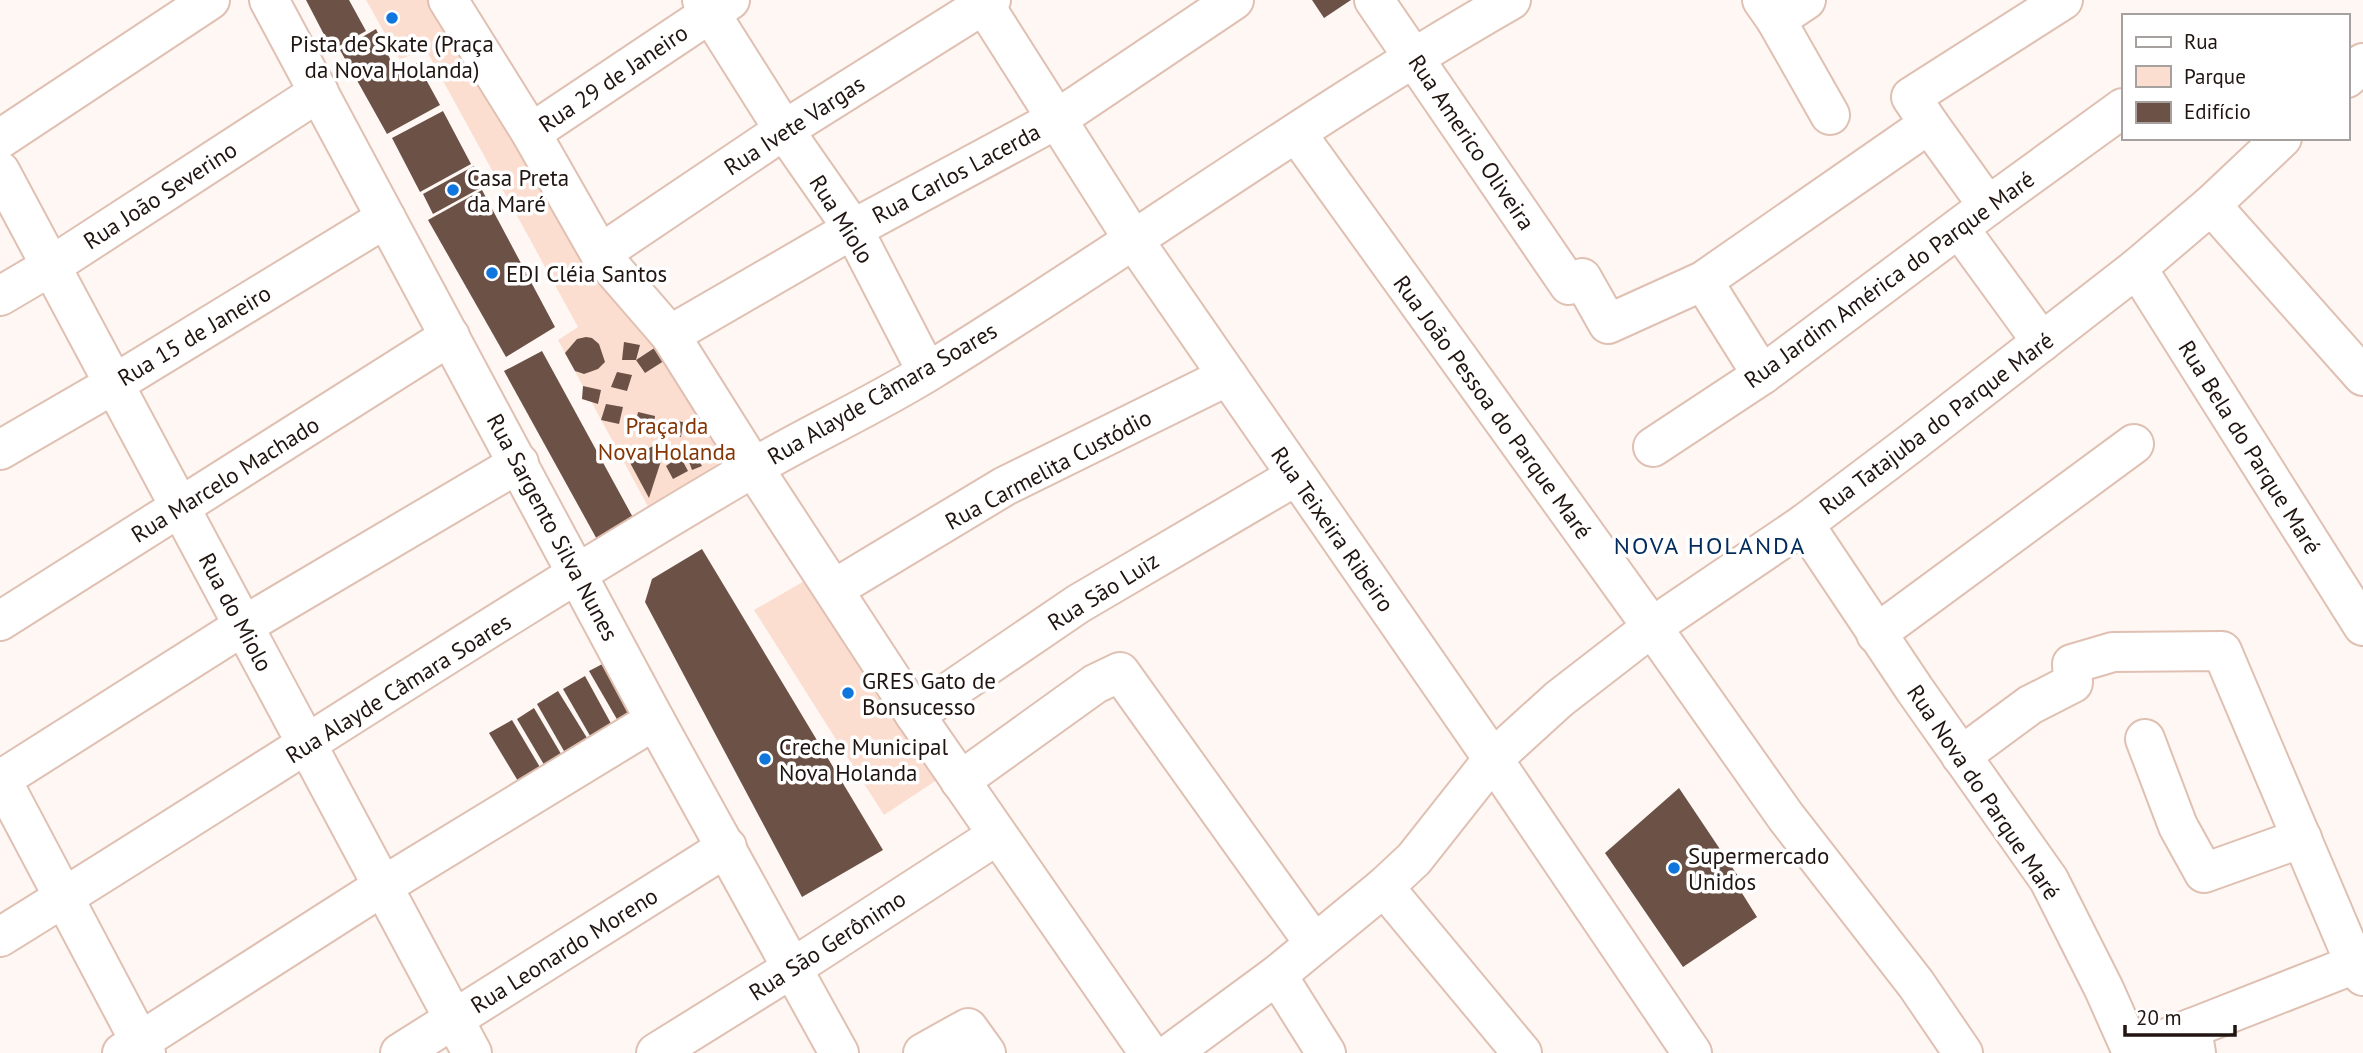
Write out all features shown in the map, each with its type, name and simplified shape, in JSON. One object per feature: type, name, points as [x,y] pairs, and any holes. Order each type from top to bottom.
[{"type":"street","points":[[0,139],[210,0]]},
{"type":"street","name":"Rua Sargento Silva Nunes","points":[[269,0],[655,720],[794,967],[839,1053]]},
{"type":"street","name":"Rua Carlos Lacerda","points":[[670,335],[853,229],[1057,119],[1234,0]]},
{"type":"street","name":"Rua Americo Oliveira","points":[[1374,0],[1608,324],[1703,281]]},
{"type":"street","name":"Rua Alayde Câmara Soares","points":[[0,937],[753,467],[927,372],[1297,134],[1414,55],[1511,0]]},
{"type":"street","points":[[2042,342],[1974,217],[1930,124],[1911,97],[2063,0]]},
{"type":"street","name":"Rua Teixeira Ribeiro","points":[[985,1],[1133,239],[1493,759],[1692,1053]]},
{"type":"street","name":"Rua Ivete Vargas","points":[[600,254],[784,130],[985,1]]},
{"type":"street","points":[[460,4],[600,254],[670,335],[915,715],[1149,1053]]},
{"type":"street","name":"Rua Miolo","points":[[714,4],[784,130],[853,229],[927,372]]},
{"type":"street","name":"Rua 29 de Janeiro","points":[[531,134],[714,4]]},
{"type":"street","points":[[1782,7],[1829,115]]},
{"type":"street","points":[[2349,76],[2363,63]]},
{"type":"street","name":"Rua João Severino","points":[[0,296],[51,266],[319,92]]},
{"type":"street","name":"Rua Jardim América do Parque Maré","points":[[1653,447],[1762,375],[2122,109]]},
{"type":"street","points":[[1762,375],[1703,281],[1930,124]]},
{"type":"street","name":"Rua João Pessoa do Parque Maré","points":[[1297,134],[1786,817],[1916,984],[1963,1053]]},
{"type":"street","name":"Rua Tatajuba do Parque Maré","points":[[1171,1053],[1277,975],[1384,887],[1414,859],[1493,759],[1559,699],[1652,627],[1804,524],[2042,342],[2137,268],[2211,205],[2281,140]]},
{"type":"street","name":"Rua do Miolo","points":[[0,171],[472,1053]]},
{"type":"street","points":[[2211,205],[2363,376]]},
{"type":"street","name":"Rua 15 de Janeiro","points":[[0,450],[114,384],[386,218]]},
{"type":"street","name":"Rua Bela do Parque Maré","points":[[2137,268],[2363,626]]},
{"type":"street","name":"Rua Marcelo Machado","points":[[0,621],[450,336]]},
{"type":"street","name":"Rua Carmelita Custódio","points":[[834,589],[1005,486],[1228,376]]},
{"type":"street","points":[[1876,634],[2134,444]]},
{"type":"street","points":[[519,463],[243,626],[0,779],[65,897],[136,1049],[383,886],[655,720]]},
{"type":"street","name":"Rua São Luiz","points":[[915,715],[1078,604],[1296,476]]},
{"type":"street","name":"Rua Nova do Parque Maré","points":[[1804,524],[1876,634],[2049,880],[2104,989],[2132,1052],[2194,1040]]},
{"type":"street","points":[[1961,756],[2030,705],[2073,683],[2071,664],[2113,652],[2222,651],[2359,970],[2194,1040]]},
{"type":"street","points":[[960,781],[1096,684],[1121,672],[1314,943]]},
{"type":"street","points":[[2145,738],[2178,826],[2204,873],[2302,838]]},
{"type":"street","name":"Rua São Gerônimo","points":[[656,1053],[996,835]]},
{"type":"street","name":"Rua Leonardo Moreno","points":[[400,1053],[727,847]]},
{"type":"street","points":[[1384,887],[1522,1053]]},
{"type":"street","points":[[1277,975],[1326,1053]]},
{"type":"street","points":[[923,1053],[968,1028],[982,1046]]},
{"type":"green space","name":"Praça da Nova Holanda","points":[[366,0],[438,0],[662,338],[740,462],[651,512],[558,340],[578,327],[425,48],[400,60]]},
{"type":"green space","name":"GRES Gato de Bonsucesso","points":[[813,576],[943,776],[884,815],[754,610]]},
{"type":"building","points":[[306,0],[349,0],[366,31],[332,50]]},
{"type":"building","points":[[1312,0],[1351,0],[1324,18]]},
{"type":"building","points":[[376,29],[397,74],[417,63],[440,105],[387,134],[340,50]]},
{"type":"building","points":[[443,111],[471,164],[420,192],[392,138]]},
{"type":"building","name":"Casa Preta da Maré","points":[[474,166],[484,186],[433,214],[423,194]]},
{"type":"building","name":"EDI Cléia Santos","points":[[482,190],[555,327],[506,357],[428,220]]},
{"type":"building","points":[[586,337],[599,344],[605,362],[598,369],[584,374],[575,371],[565,353],[577,339]]},
{"type":"building","points":[[624,342],[640,345],[636,360],[622,360]]},
{"type":"building","points":[[659,345],[667,359],[645,373],[636,360]]},
{"type":"building","points":[[542,351],[636,523],[599,543],[504,371]]},
{"type":"building","points":[[617,372],[632,375],[627,391],[611,387]]},
{"type":"building","points":[[583,386],[601,390],[598,404],[582,399]]},
{"type":"building","points":[[606,404],[623,407],[619,424],[601,420]]},
{"type":"building","points":[[638,412],[655,416],[653,430],[635,427]]},
{"type":"building","points":[[665,419],[683,422],[681,437],[661,433]]},
{"type":"building","points":[[655,445],[661,461],[649,498],[628,459]]},
{"type":"building","points":[[680,456],[688,471],[673,479],[666,466]]},
{"type":"building","points":[[696,456],[702,466],[692,470],[688,459]]},
{"type":"building","name":"Creche Municipal Nova Holanda","points":[[702,549],[883,850],[802,897],[645,602],[652,579]]},
{"type":"building","points":[[612,659],[638,708],[618,721],[589,671]]},
{"type":"building","points":[[585,676],[614,729],[593,741],[563,689]]},
{"type":"building","points":[[558,691],[592,746],[568,758],[537,704]]},
{"type":"building","points":[[534,708],[564,759],[546,768],[517,719]]},
{"type":"building","points":[[512,720],[544,774],[521,786],[489,733]]},
{"type":"building","name":"Supermercado Unidos","points":[[1679,788],[1742,882],[1740,890],[1757,917],[1683,967],[1605,853]]},
{"type":"place","name":"Pista de Skate (Praça da Nova Holanda)","points":[[392,18]]},
{"type":"place","name":"Casa Preta da Maré","points":[[453,190]]},
{"type":"place","name":"EDI Cléia Santos","points":[[492,273]]},
{"type":"place","name":"GRES Gato de Bonsucesso","points":[[848,693]]},
{"type":"place","name":"Creche Municipal Nova Holanda","points":[[765,759]]},
{"type":"place","name":"Supermercado Unidos","points":[[1674,868]]},
{"type":"district","name":"NOVA HOLANDA","points":[[1710,545]]}]
